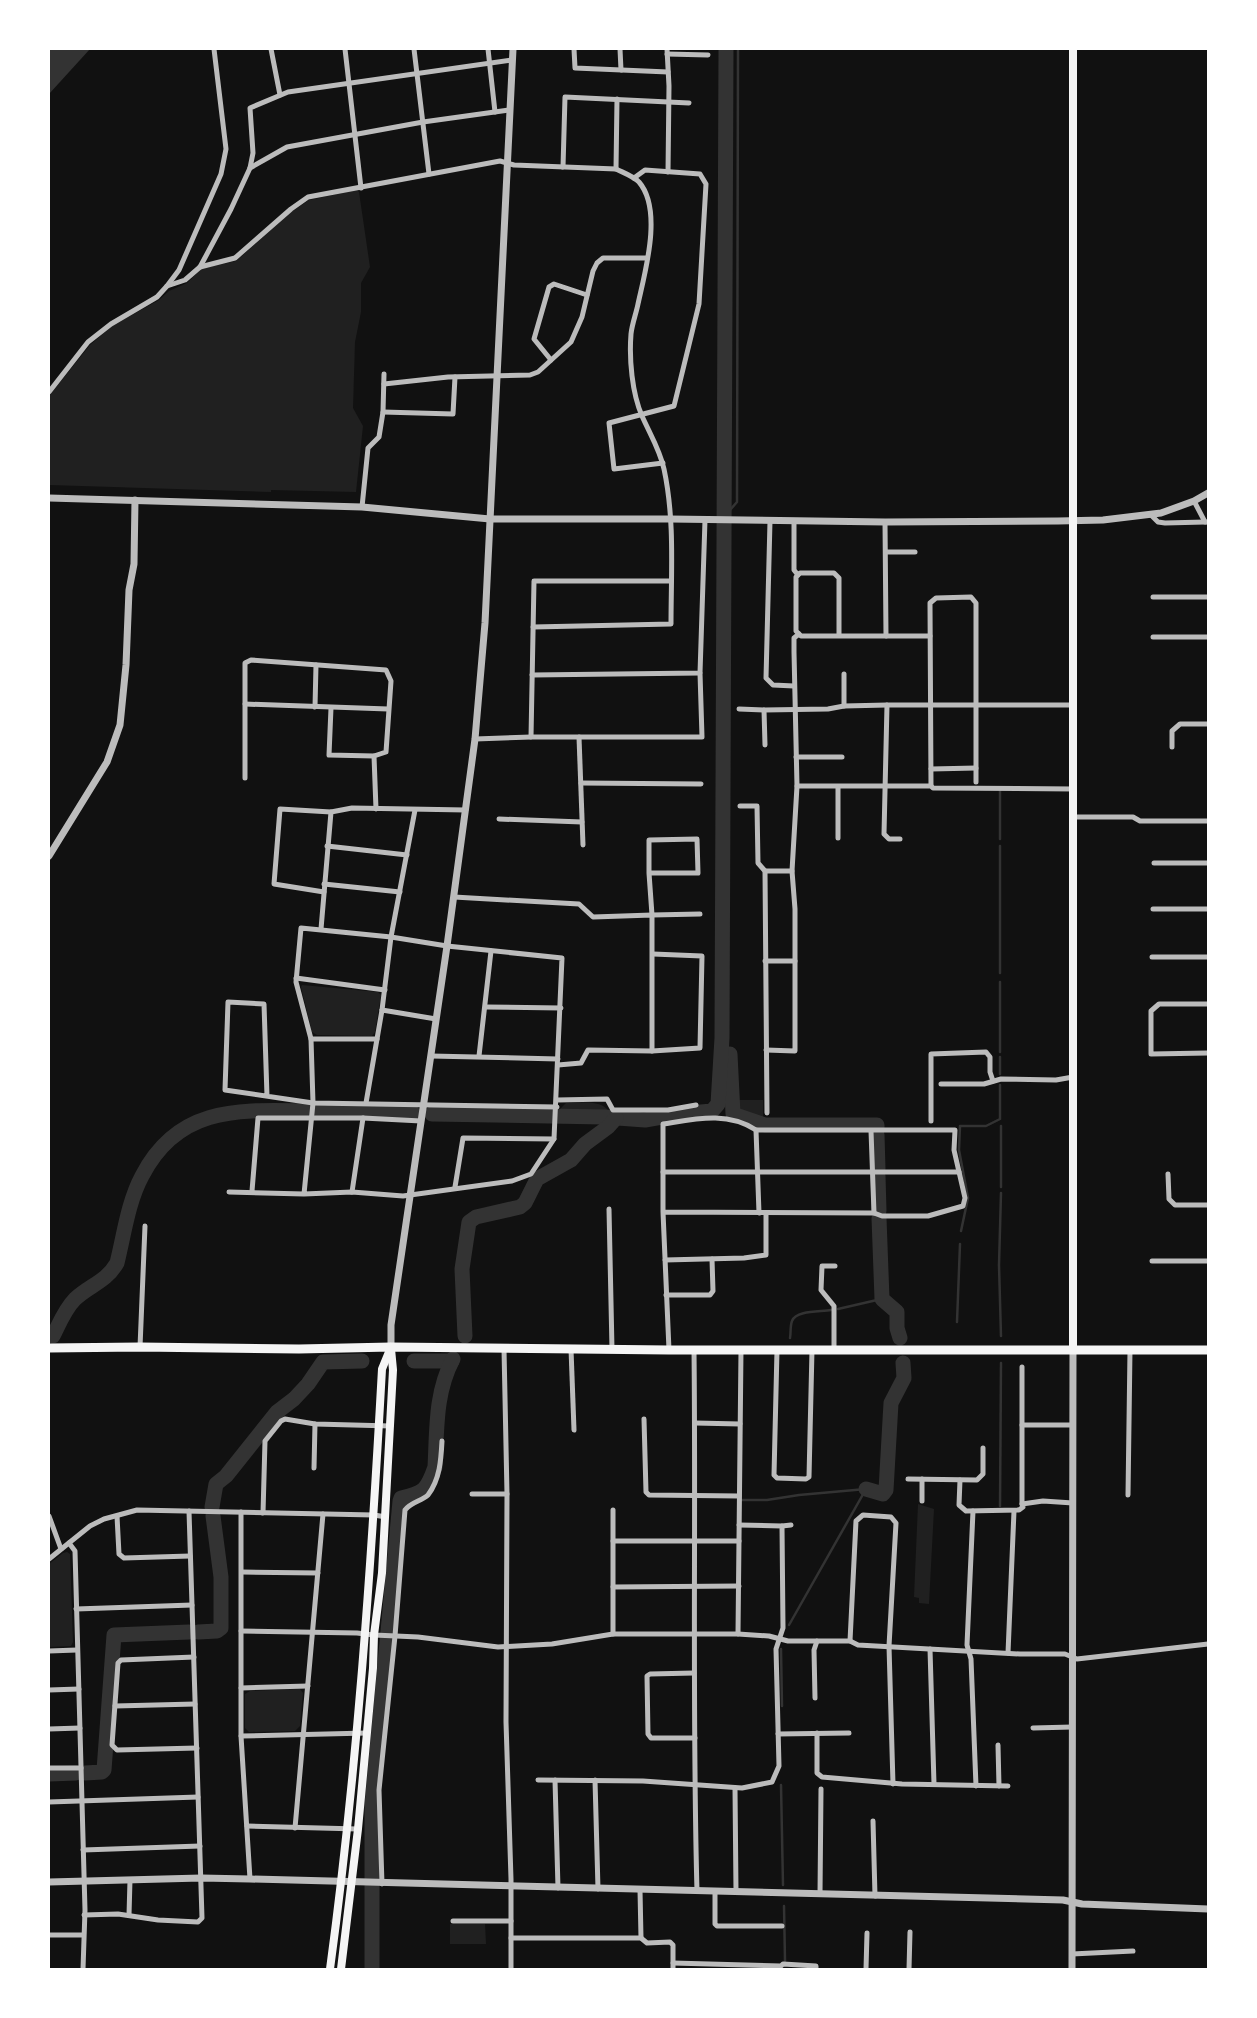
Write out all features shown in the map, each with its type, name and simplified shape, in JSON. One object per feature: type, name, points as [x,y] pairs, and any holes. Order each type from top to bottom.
[{"type":"main road","points":[[1073,49],[1073,1349]]},
{"type":"main road","points":[[330,1969],[342,1882],[356,1733],[375,1635],[374,1515],[382,1369],[391,1347]]},
{"type":"main road","points":[[342,1969],[358,1829],[386,1517],[393,1370],[391,1347]]},
{"type":"main road","points":[[49,1348],[300,1349],[391,1347],[612,1350],[1208,1350]]},
{"type":"street","points":[[49,392],[88,342],[111,324],[157,297],[179,270],[221,174],[226,149],[214,49]]},
{"type":"street","points":[[271,49],[280,95]]},
{"type":"street","points":[[345,49],[361,188]]},
{"type":"street","points":[[414,49],[429,174]]},
{"type":"street","points":[[488,49],[495,112]]},
{"type":"street","points":[[391,1347],[391,1325],[476,739],[485,623],[513,49]]},
{"type":"street","points":[[574,49],[575,68],[668,72]]},
{"type":"street","points":[[620,49],[621,70]]},
{"type":"street","points":[[668,172],[669,102],[667,51],[708,54]]},
{"type":"street","points":[[167,286],[185,280],[200,267],[231,209],[250,168],[253,153],[250,108],[280,95],[349,83],[512,60]]},
{"type":"street","points":[[563,167],[565,96],[689,104]]},
{"type":"street","points":[[616,169],[617,99]]},
{"type":"street","points":[[250,168],[287,147],[423,122],[509,110]]},
{"type":"street","points":[[200,267],[235,258],[291,209],[308,197],[500,161],[563,167],[616,169],[639,182],[649,200],[651,214],[647,258],[631,332],[631,356],[636,396],[641,415],[658,448],[663,463],[673,548],[671,624],[533,627]]},
{"type":"street","points":[[634,178],[645,170],[700,174],[706,184],[699,304],[674,406],[609,423],[614,469],[663,463]]},
{"type":"street","points":[[384,384],[455,377],[530,375],[538,372],[571,342],[582,316],[593,271],[597,263],[603,258],[647,258]]},
{"type":"street","points":[[551,360],[534,339],[549,287],[554,284],[587,294]]},
{"type":"street","points":[[362,506],[368,448],[379,437],[383,412],[384,374]]},
{"type":"street","points":[[383,412],[453,414],[455,377]]},
{"type":"street","points":[[49,498],[362,506],[490,519],[885,522],[1073,521],[1161,512],[1194,501],[1208,493]]},
{"type":"street","points":[[49,856],[107,762],[120,725],[126,665],[129,590],[134,564],[135,500]]},
{"type":"street","points":[[1194,501],[1207,522]]},
{"type":"street","points":[[1150,514],[1158,522],[1165,523],[1207,522]]},
{"type":"street","points":[[476,739],[531,737],[702,737],[700,673],[705,520]]},
{"type":"street","points":[[770,521],[766,678],[773,685],[794,686]]},
{"type":"street","points":[[794,521],[794,570],[798,574]]},
{"type":"street","points":[[885,522],[886,636]]},
{"type":"street","points":[[886,552],[916,552]]},
{"type":"street","points":[[798,574],[834,573],[839,578],[839,636]]},
{"type":"street","points":[[798,574],[796,577],[796,631],[801,636],[930,636]]},
{"type":"street","points":[[531,737],[534,581],[671,581]]},
{"type":"street","points":[[931,786],[930,603],[936,598],[970,597],[976,603],[976,782]]},
{"type":"street","points":[[1153,597],[1208,597]]},
{"type":"street","points":[[766,1050],[795,1051],[795,909],[792,871],[796,786],[794,638],[799,634]]},
{"type":"street","points":[[1153,637],[1208,637]]},
{"type":"street","points":[[245,778],[245,662],[251,660],[386,670],[391,681],[386,752],[374,756],[329,755],[331,708]]},
{"type":"street","points":[[315,707],[316,665]]},
{"type":"street","points":[[532,675],[700,673]]},
{"type":"street","points":[[844,674],[844,706]]},
{"type":"street","points":[[244,704],[388,709]]},
{"type":"street","points":[[739,709],[828,709],[844,706],[886,705],[1073,705]]},
{"type":"street","points":[[886,705],[884,834],[889,839],[900,839]]},
{"type":"street","points":[[764,710],[765,745]]},
{"type":"street","points":[[1172,747],[1172,731],[1180,724],[1208,724]]},
{"type":"street","points":[[579,737],[583,845]]},
{"type":"street","points":[[374,756],[376,809]]},
{"type":"street","points":[[796,757],[842,757]]},
{"type":"street","points":[[931,769],[976,768]]},
{"type":"street","points":[[581,783],[701,784]]},
{"type":"street","points":[[796,786],[1074,789]]},
{"type":"street","points":[[838,786],[838,838]]},
{"type":"street","points":[[740,806],[757,806],[758,864],[765,871],[768,1113]]},
{"type":"street","points":[[324,892],[274,884],[280,809],[331,812],[352,808],[466,810]]},
{"type":"street","points":[[366,1103],[382,1010],[391,937],[415,810]]},
{"type":"street","points":[[321,929],[331,812]]},
{"type":"street","points":[[1073,816],[1133,817],[1140,821],[1208,821]]},
{"type":"street","points":[[499,819],[582,822]]},
{"type":"street","points":[[649,873],[698,873],[697,839],[650,840],[649,873],[653,954],[652,1050]]},
{"type":"street","points":[[327,846],[406,856]]},
{"type":"street","points":[[1154,863],[1208,863]]},
{"type":"street","points":[[765,871],[792,871]]},
{"type":"street","points":[[324,884],[400,892]]},
{"type":"street","points":[[454,897],[579,904],[593,917],[700,914]]},
{"type":"street","points":[[1153,909],[1208,909]]},
{"type":"street","points":[[229,1192],[252,1191],[304,1194],[352,1192],[403,1196],[455,1187],[512,1181],[531,1174],[554,1139],[557,1110],[562,958],[301,928],[296,978],[311,1039],[313,1105],[304,1194]]},
{"type":"street","points":[[479,1056],[491,951]]},
{"type":"street","points":[[431,1056],[479,1056],[582,1063],[588,1050],[700,1048],[702,956],[653,954]]},
{"type":"street","points":[[1152,956],[1208,957]]},
{"type":"street","points":[[766,961],[795,961]]},
{"type":"street","points":[[296,978],[384,990]]},
{"type":"street","points":[[267,1096],[264,1004],[228,1002],[225,1090],[313,1105],[366,1103],[424,1104],[557,1110]]},
{"type":"street","points":[[1208,1004],[1159,1004],[1151,1011],[1151,1054],[1208,1053]]},
{"type":"street","points":[[486,1007],[561,1008]]},
{"type":"street","points":[[382,1010],[436,1019]]},
{"type":"street","points":[[311,1039],[377,1039]]},
{"type":"street","points":[[931,1120],[931,1054],[986,1052],[990,1057],[990,1072],[993,1081]]},
{"type":"street","points":[[941,1084],[984,1084],[1001,1080],[1056,1080],[1073,1077]]},
{"type":"street","points":[[557,1100],[607,1099],[612,1110],[668,1110],[696,1105]]},
{"type":"street","points":[[252,1191],[258,1118],[313,1117],[421,1121]]},
{"type":"street","points":[[663,1212],[874,1213],[882,1216],[928,1216],[963,1206],[964,1198],[954,1150],[955,1130],[756,1130],[724,1117],[662,1124],[663,1212],[669,1350]]},
{"type":"street","points":[[352,1192],[363,1118]]},
{"type":"street","points":[[756,1130],[759,1213]]},
{"type":"street","points":[[871,1131],[874,1213]]},
{"type":"street","points":[[455,1187],[463,1138],[554,1139]]},
{"type":"street","points":[[663,1172],[959,1172]]},
{"type":"street","points":[[1168,1174],[1169,1199],[1175,1205],[1208,1205]]},
{"type":"street","points":[[609,1209],[612,1350]]},
{"type":"street","points":[[665,1260],[744,1258],[766,1255],[766,1213]]},
{"type":"street","points":[[140,1347],[145,1226]]},
{"type":"street","points":[[666,1296],[710,1294],[713,1291],[712,1259]]},
{"type":"street","points":[[1152,1261],[1208,1261]]},
{"type":"street","points":[[834,1350],[834,1306],[821,1290],[821,1282],[822,1266],[835,1266]]},
{"type":"street","points":[[504,1349],[511,1969]]},
{"type":"street","points":[[571,1349],[574,1430]]},
{"type":"street","points":[[1072,1969],[1073,1349]]},
{"type":"street","points":[[1128,1495],[1130,1349]]},
{"type":"street","points":[[694,1350],[696,1891]]},
{"type":"street","points":[[738,1634],[741,1350]]},
{"type":"street","points":[[777,1350],[774,1475],[778,1478],[806,1479],[809,1477],[812,1350]]},
{"type":"street","points":[[960,1480],[959,1505],[966,1511],[1019,1510],[1022,1507],[1022,1367]]},
{"type":"street","points":[[263,1513],[266,1438],[281,1421],[285,1419],[314,1424],[391,1426]]},
{"type":"street","points":[[644,1419],[646,1492],[650,1495],[695,1494],[739,1496]]},
{"type":"street","points":[[694,1423],[740,1424]]},
{"type":"street","points":[[314,1424],[314,1468]]},
{"type":"street","points":[[1022,1425],[1073,1425]]},
{"type":"street","points":[[376,1883],[379,1790],[404,1510],[409,1504],[427,1496],[441,1468],[442,1441]]},
{"type":"street","points":[[908,1479],[977,1480],[983,1474],[983,1448]]},
{"type":"street","points":[[922,1479],[922,1501]]},
{"type":"street","points":[[472,1494],[507,1494]]},
{"type":"street","points":[[1022,1504],[1043,1501],[1073,1503]]},
{"type":"street","points":[[49,1559],[90,1526],[104,1519],[137,1510],[374,1515],[386,1517]]},
{"type":"street","points":[[613,1510],[613,1634]]},
{"type":"street","points":[[1008,1653],[1014,1510]]},
{"type":"street","points":[[84,1915],[111,1913],[158,1920],[198,1922],[202,1918],[189,1511]]},
{"type":"street","points":[[973,1511],[967,1645],[969,1651],[976,1786]]},
{"type":"street","points":[[241,1512],[241,1736],[250,1879]]},
{"type":"street","points":[[295,1828],[322,1514]]},
{"type":"street","points":[[850,1641],[856,1521],[863,1515],[891,1517],[896,1522],[889,1646],[893,1784]]},
{"type":"street","points":[[49,1516],[61,1549]]},
{"type":"street","points":[[117,1516],[119,1554],[124,1558],[190,1556]]},
{"type":"street","points":[[739,1525],[791,1525]]},
{"type":"street","points":[[538,1780],[696,1784],[735,1788],[772,1782],[779,1766],[776,1649],[784,1628],[782,1526]]},
{"type":"street","points":[[613,1541],[738,1541]]},
{"type":"street","points":[[69,1543],[75,1551],[84,1881],[83,1969]]},
{"type":"street","points":[[242,1572],[318,1574]]},
{"type":"street","points":[[613,1587],[739,1586]]},
{"type":"street","points":[[76,1609],[192,1606]]},
{"type":"street","points":[[241,1631],[418,1636],[506,1647],[552,1644],[613,1634],[738,1634],[769,1636],[788,1640],[850,1641],[858,1645],[1064,1654],[1077,1659],[1208,1644]]},
{"type":"street","points":[[816,1698],[814,1650],[817,1641]]},
{"type":"street","points":[[930,1649],[934,1784]]},
{"type":"street","points":[[49,1651],[77,1650]]},
{"type":"street","points":[[194,1657],[121,1660],[118,1663],[112,1745],[117,1750],[197,1748]]},
{"type":"street","points":[[694,1673],[650,1674],[647,1676],[648,1734],[651,1738],[695,1738]]},
{"type":"street","points":[[241,1688],[308,1686]]},
{"type":"street","points":[[49,1690],[78,1689]]},
{"type":"street","points":[[115,1706],[195,1704]]},
{"type":"street","points":[[1033,1728],[1072,1727]]},
{"type":"street","points":[[49,1729],[80,1728]]},
{"type":"street","points":[[241,1736],[367,1732]]},
{"type":"street","points":[[817,1733],[817,1773],[822,1777],[893,1784],[1008,1786]]},
{"type":"street","points":[[778,1734],[849,1733]]},
{"type":"street","points":[[998,1745],[1000,1786]]},
{"type":"street","points":[[49,1768],[81,1768]]},
{"type":"street","points":[[555,1780],[558,1888]]},
{"type":"street","points":[[595,1780],[598,1889]]},
{"type":"street","points":[[735,1788],[736,1892]]},
{"type":"street","points":[[820,1894],[821,1789]]},
{"type":"street","points":[[49,1802],[198,1797]]},
{"type":"street","points":[[873,1821],[875,1896]]},
{"type":"street","points":[[247,1826],[358,1829]]},
{"type":"street","points":[[83,1850],[200,1846]]},
{"type":"street","points":[[49,1882],[201,1878],[250,1879],[1063,1900],[1208,1909]]},
{"type":"street","points":[[129,1915],[130,1880]]},
{"type":"street","points":[[640,1890],[641,1938]]},
{"type":"street","points":[[715,1892],[715,1924],[717,1926],[782,1926]]},
{"type":"street","points":[[453,1921],[511,1921]]},
{"type":"street","points":[[909,1969],[910,1932]]},
{"type":"street","points":[[866,1969],[867,1933]]},
{"type":"street","points":[[49,1936],[83,1935]]},
{"type":"street","points":[[511,1938],[641,1938],[647,1943],[670,1942],[672,1945],[673,1969]]},
{"type":"street","points":[[1072,1954],[1133,1951]]},
{"type":"street","points":[[673,1963],[726,1967],[781,1967],[783,1964],[816,1966],[816,1969]]},
{"type":"shaded area","points":[[49,49],[90,49],[49,94]]},
{"type":"shaded area","points":[[357,190],[359,192],[370,267],[361,283],[361,312],[355,342],[353,408],[363,426],[356,492],[271,490],[271,492],[49,485],[49,396],[90,345],[112,326],[159,300],[169,291],[187,283],[201,269],[236,261],[290,213],[309,200]]},
{"type":"shaded area","points":[[302,985],[378,992],[381,995],[375,1032],[372,1036],[317,1035],[312,1032]]},
{"type":"shaded area","points":[[735,1100],[763,1100],[763,1119],[740,1111]]},
{"type":"shaded area","points":[[566,1103],[596,1103],[602,1105],[609,1112],[561,1112],[561,1108]]},
{"type":"shaded area","points":[[918,1504],[934,1509],[929,1604],[919,1603],[919,1598],[914,1597]]},
{"type":"shaded area","points":[[67,1552],[70,1554],[73,1642],[71,1646],[49,1647],[49,1564]]},
{"type":"shaded area","points":[[300,1689],[303,1693],[300,1726],[295,1731],[249,1732],[245,1728],[245,1694],[250,1691]]},
{"type":"shaded area","points":[[450,1924],[485,1924],[486,1944],[450,1944]]},
{"type":"waterway","points":[[432,1114],[604,1117],[645,1120],[712,1111],[718,1104],[722,1038],[726,49]]},
{"type":"waterway","points":[[723,518],[737,502],[738,49]]},
{"type":"waterway","points":[[1000,791],[1000,839]]},
{"type":"waterway","points":[[1000,846],[1000,973]]},
{"type":"waterway","points":[[1000,982],[1000,1052]]},
{"type":"waterway","points":[[730,1054],[733,1114],[765,1125],[877,1125],[877,1128]]},
{"type":"waterway","points":[[1000,1057],[1000,1074]]},
{"type":"waterway","points":[[961,1231],[968,1198],[959,1150],[960,1126],[986,1126],[1000,1119],[1000,1085]]},
{"type":"waterway","points":[[53,1336],[71,1303],[108,1275],[117,1263],[137,1186],[157,1152],[174,1135],[214,1116],[237,1112],[349,1111],[413,1113]]},
{"type":"waterway","points":[[465,1336],[462,1269],[469,1222],[476,1217],[520,1207],[525,1203],[537,1179],[571,1160],[585,1144],[608,1127],[616,1118]]},
{"type":"waterway","points":[[1001,1126],[1001,1187]]},
{"type":"waterway","points":[[877,1135],[878,1169]]},
{"type":"waterway","points":[[878,1176],[879,1211]]},
{"type":"waterway","points":[[1001,1193],[999,1265],[1001,1336]]},
{"type":"waterway","points":[[879,1218],[882,1299],[897,1312],[897,1328],[900,1338]]},
{"type":"waterway","points":[[957,1322],[960,1244]]},
{"type":"waterway","points":[[838,1309],[877,1300],[881,1296]]},
{"type":"waterway","points":[[790,1338],[791,1323],[794,1317],[803,1313],[831,1310]]},
{"type":"waterway","points":[[372,1969],[372,1805],[400,1501],[401,1498],[424,1489],[435,1467],[440,1398],[447,1372],[453,1359]]},
{"type":"waterway","points":[[212,1507],[216,1484],[226,1476],[277,1412],[294,1399],[308,1384],[323,1362],[362,1361]]},
{"type":"waterway","points":[[414,1361],[452,1361]]},
{"type":"waterway","points":[[866,1489],[883,1494],[886,1490],[891,1403],[904,1378],[903,1363]]},
{"type":"waterway","points":[[1000,1506],[1001,1363]]},
{"type":"waterway","points":[[742,1500],[767,1500],[866,1489],[789,1625]]},
{"type":"waterway","points":[[198,1632],[217,1631],[221,1628],[221,1577],[213,1516]]},
{"type":"waterway","points":[[85,1773],[102,1772],[104,1770],[114,1635],[189,1632]]},
{"type":"waterway","points":[[781,1649],[782,1706]]},
{"type":"waterway","points":[[49,1774],[76,1773]]},
{"type":"waterway","points":[[781,1785],[783,1885]]},
{"type":"waterway","points":[[784,1906],[785,1961]]}]
